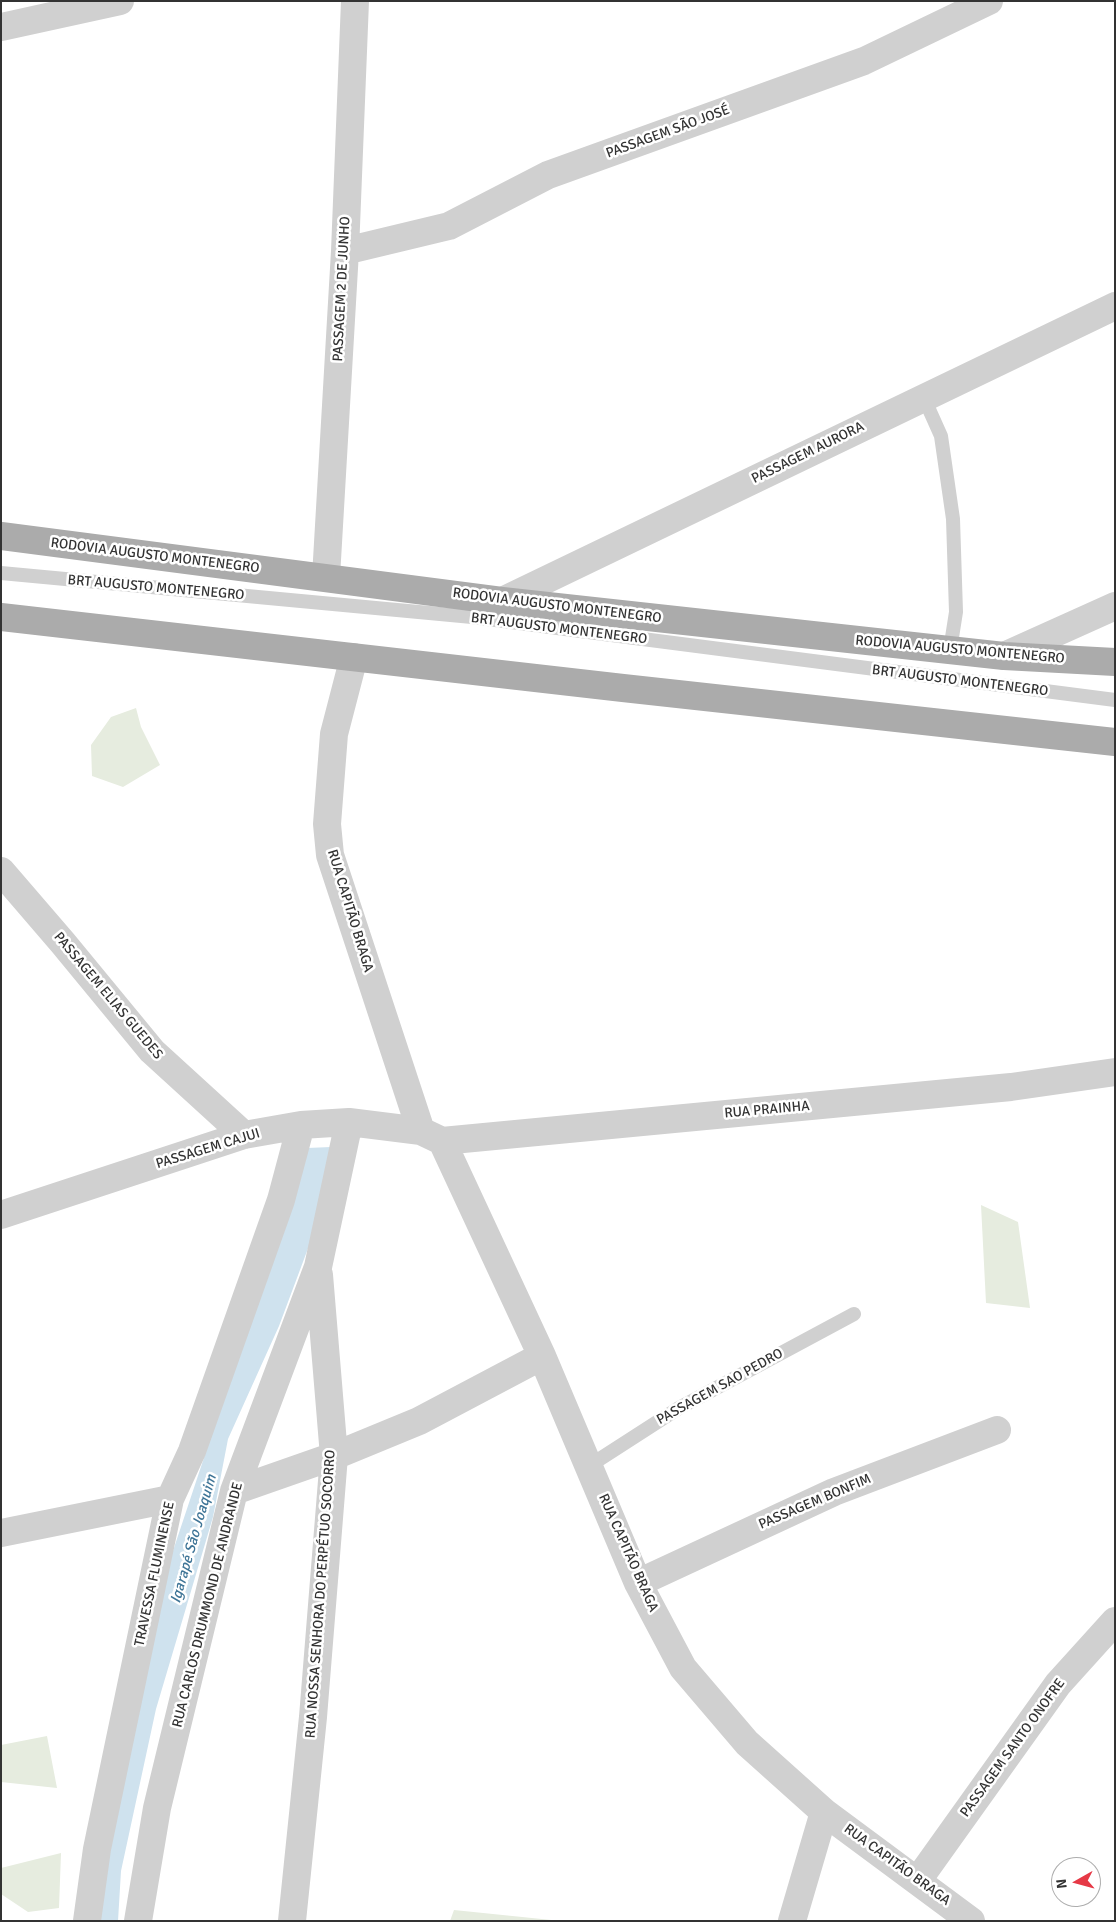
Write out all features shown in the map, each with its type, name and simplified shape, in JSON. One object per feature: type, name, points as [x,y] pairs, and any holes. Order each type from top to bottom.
[{"type":"main road","name":"RODOVIA AUGUSTO MONTENEGRO","points":[[1,536],[502,601],[1004,656],[1115,662]]},
{"type":"main road","points":[[1,617],[1112,742]]},
{"type":"street","points":[[1,27],[120,1]]},
{"type":"street","name":"PASSAGEM 2 DE JUNHO","points":[[326,577],[345,251],[354,1]]},
{"type":"street","name":"PASSAGEM SÃO JOSÉ","points":[[345,251],[449,226],[548,175],[864,61],[988,1]]},
{"type":"street","name":"PASSAGEM AURORA","points":[[502,601],[1115,306]]},
{"type":"street","points":[[1004,656],[1115,606]]},
{"type":"street","name":"RUA CAPITÃO BRAGA","points":[[354,657],[334,734],[327,824],[330,855],[432,1136],[542,1356],[638,1583],[683,1668],[747,1743],[824,1812],[971,1921]]},
{"type":"street","name":"PASSAGEM ELIAS GUEDES","points":[[1,871],[63,942],[152,1051],[244,1135]]},
{"type":"street","name":"RUA PRAINHA","points":[[432,1136],[1011,1087],[1115,1072]]},
{"type":"street","name":"PASSAGEM CAJUI","points":[[1,1215],[244,1135],[301,1125],[349,1122],[432,1136]]},
{"type":"street","name":"RUA CARLOS DRUMMOND DE ANDRANDE","points":[[138,1921],[157,1808],[234,1491],[318,1267],[349,1122]]},
{"type":"street","name":"TRAVESSA FLUMINENSE","points":[[87,1921],[97,1849],[170,1499],[192,1451],[275,1218],[301,1125]]},
{"type":"street","name":"RUA NOSSA SENHORA DO PERPÉTUO SOCORRO","points":[[292,1921],[313,1717],[334,1456],[318,1267]]},
{"type":"street","points":[[234,1491],[334,1456],[419,1421],[542,1356]]},
{"type":"street","name":"PASSAGEM BONFIM","points":[[638,1583],[834,1492],[997,1430]]},
{"type":"street","points":[[1,1533],[170,1499]]},
{"type":"street","name":"PASSAGEM SANTO ONOFRE","points":[[918,1880],[1058,1684],[1115,1621]]},
{"type":"street","points":[[792,1921],[824,1812]]},
{"type":"lane","points":[[924,398],[941,436],[953,520],[956,612],[950,650]]},
{"type":"lane","name":"BRT AUGUSTO MONTENEGRO","points":[[1,573],[472,617],[1115,700]]},
{"type":"lane","name":"PASSAGEM SAO PEDRO","points":[[589,1466],[680,1408],[854,1314]]},
{"type":"shaded area","points":[[136,708],[141,727],[160,765],[123,787],[92,776],[91,745],[111,717]]},
{"type":"shaded area","points":[[981,1205],[1018,1222],[1030,1308],[986,1303]]},
{"type":"shaded area","points":[[47,1736],[57,1788],[1,1782],[1,1745]]},
{"type":"shaded area","points":[[61,1853],[59,1908],[28,1912],[1,1894],[1,1868]]},
{"type":"shaded area","points":[[454,1910],[561,1921],[450,1921]]},
{"type":"water","name":"Igarapé São Joaquim","points":[[331,1147],[322,1211],[279,1326],[228,1439],[213,1517],[156,1709],[121,1871],[118,1921],[97,1921],[150,1620],[307,1148]]}]
